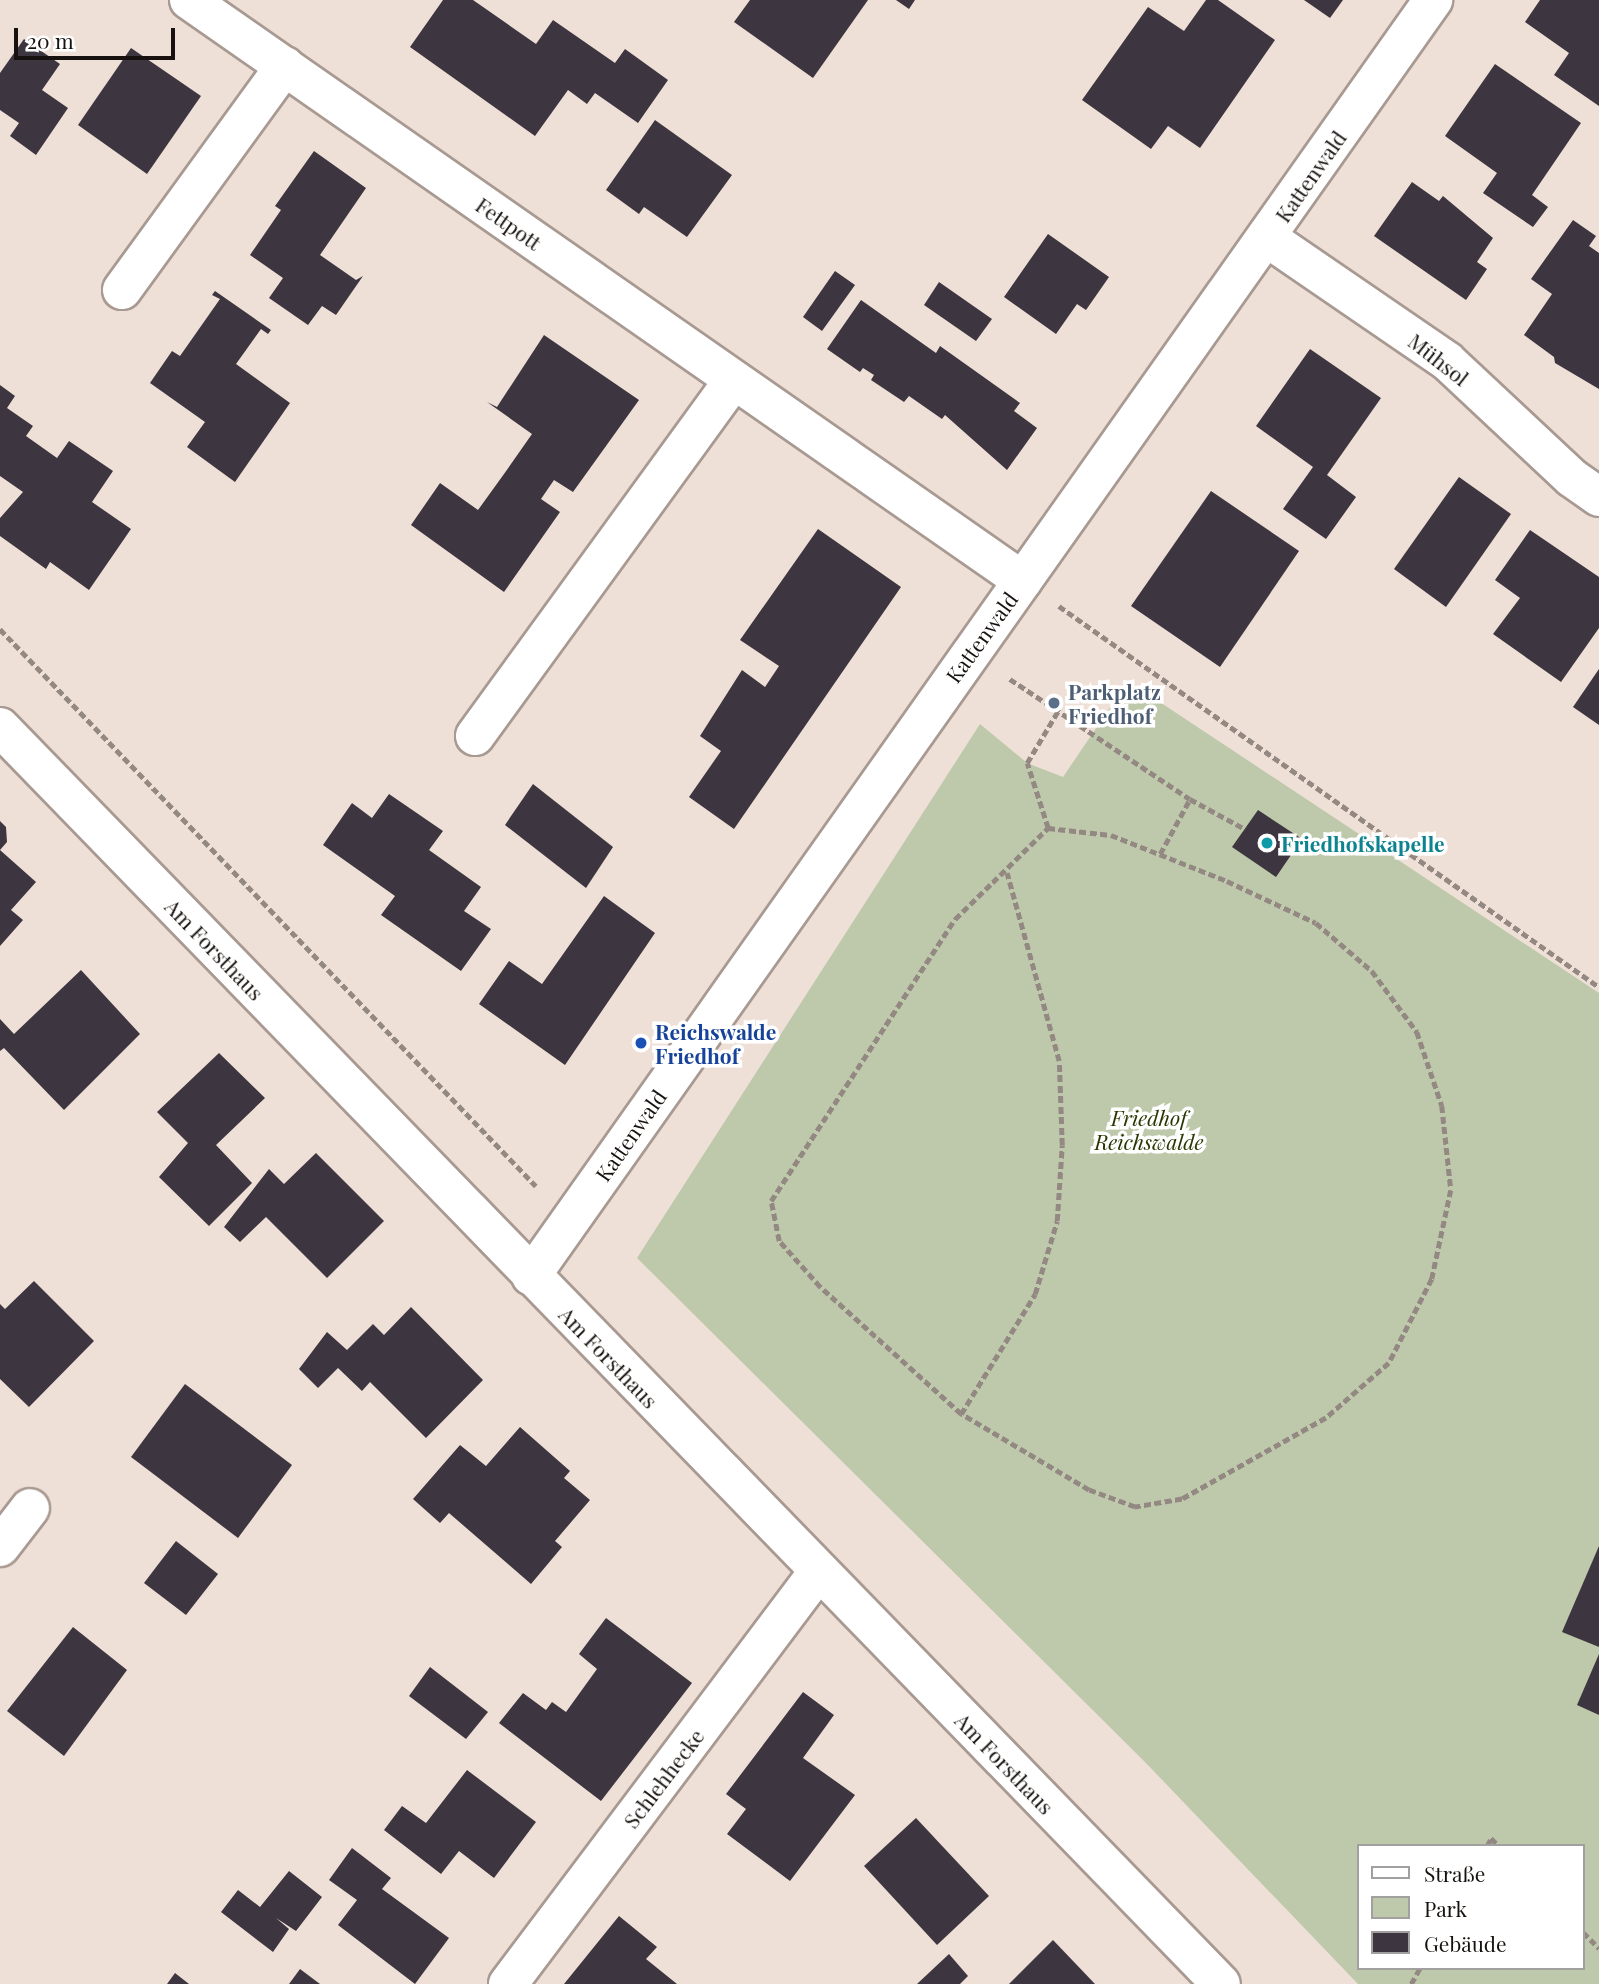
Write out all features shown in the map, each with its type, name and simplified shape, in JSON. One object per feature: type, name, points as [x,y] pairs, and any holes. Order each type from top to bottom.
[{"type":"street","name":"Fettpott","points":[[189,0],[1023,581]]},
{"type":"street","name":"Kattenwald","points":[[531,1276],[970,651],[1023,581],[1433,0]]},
{"type":"street","points":[[122,290],[285,66]]},
{"type":"street","name":"Mühsol","points":[[1266,237],[1447,361],[1572,478],[1599,497]]},
{"type":"street","points":[[475,736],[734,380]]},
{"type":"street","name":"Am Forsthaus","points":[[0,727],[1221,1984]]},
{"type":"street","points":[[0,1547],[30,1508]]},
{"type":"street","name":"Schlehhecke","points":[[508,1984],[818,1572]]},
{"type":"path","points":[[1023,581],[1599,988]]},
{"type":"path","points":[[0,629],[570,1222]]},
{"type":"path","points":[[970,651],[1190,799],[1245,829]]},
{"type":"path","points":[[1048,828],[1027,763],[1058,711]]},
{"type":"path","points":[[1160,855],[1190,799]]},
{"type":"path","points":[[1048,828],[1111,835],[1316,923],[1372,971],[1417,1032],[1442,1106],[1451,1190],[1432,1279],[1389,1363],[1326,1418],[1182,1499],[1135,1507],[1089,1490],[961,1414],[820,1287],[779,1241],[771,1201],[955,919],[1007,873],[1048,828]]},
{"type":"path","points":[[961,1414],[1035,1294],[1057,1221],[1062,1145],[1059,1061],[1007,873]]},
{"type":"path","points":[[1585,1934],[1599,1948]]},
{"type":"green space","name":"Friedhof Reichswalde","points":[[1128,681],[1599,993],[1599,1984],[1358,1984],[1144,1761],[637,1258],[980,724],[1027,763],[1063,777]]},
{"type":"building","points":[[443,0],[473,0],[536,44],[553,20],[615,63],[625,49],[668,80],[638,123],[595,93],[587,104],[568,90],[535,136],[410,47]]},
{"type":"building","points":[[750,0],[868,0],[813,78],[734,22]]},
{"type":"building","points":[[896,0],[915,0],[909,9]]},
{"type":"building","points":[[1206,0],[1218,0],[1275,40],[1200,148],[1168,126],[1151,149],[1082,100],[1148,7],[1184,31]]},
{"type":"building","points":[[1304,0],[1343,0],[1330,18]]},
{"type":"building","points":[[1540,0],[1599,0],[1599,106],[1554,75],[1569,53],[1525,22]]},
{"type":"building","points":[[24,39],[60,64],[42,90],[68,108],[36,155],[10,136],[19,123],[0,110],[0,73]]},
{"type":"building","points":[[131,48],[201,96],[147,174],[78,125]]},
{"type":"building","points":[[1495,64],[1581,123],[1532,195],[1548,207],[1533,227],[1483,193],[1497,173],[1445,136]]},
{"type":"building","points":[[655,120],[732,175],[687,237],[644,207],[639,214],[606,190]]},
{"type":"building","points":[[314,151],[366,188],[320,255],[356,280],[363,276],[336,315],[322,306],[308,325],[269,298],[283,278],[250,255],[281,210],[275,206]]},
{"type":"building","points":[[1412,182],[1439,201],[1443,196],[1493,238],[1477,262],[1487,269],[1466,300],[1374,236]]},
{"type":"building","points":[[1573,220],[1596,236],[1589,246],[1599,253],[1599,389],[1555,363],[1554,357],[1524,335],[1552,294],[1531,279]]},
{"type":"building","points":[[1048,234],[1109,277],[1086,310],[1077,304],[1056,334],[1004,297]]},
{"type":"building","points":[[835,271],[855,285],[822,331],[803,317]]},
{"type":"building","points":[[939,282],[992,319],[976,341],[924,305]]},
{"type":"building","points":[[215,291],[271,330],[268,334],[261,329],[236,364],[290,403],[235,482],[187,447],[205,422],[150,383],[172,351],[180,356],[220,299],[212,295]]},
{"type":"building","points":[[861,300],[936,353],[940,346],[1020,403],[1014,411],[1037,428],[1007,470],[945,415],[942,419],[909,396],[904,402],[871,380],[874,375],[863,368],[860,372],[827,349]]},
{"type":"building","points":[[544,335],[639,400],[573,492],[554,480],[541,499],[560,512],[504,592],[411,525],[440,483],[478,510],[532,434],[487,402],[497,407]]},
{"type":"building","points":[[1310,349],[1381,398],[1327,475],[1356,497],[1326,539],[1283,509],[1313,467],[1256,426]]},
{"type":"building","points":[[0,385],[15,396],[7,408],[33,426],[26,436],[57,458],[69,441],[113,471],[92,502],[131,529],[89,590],[50,562],[46,569],[0,536],[0,518],[23,492],[0,476]]},
{"type":"building","points":[[1459,477],[1511,514],[1446,607],[1394,569]]},
{"type":"building","points":[[1211,491],[1299,551],[1220,667],[1131,606]]},
{"type":"building","points":[[818,529],[901,587],[734,829],[689,797],[721,751],[700,736],[742,670],[765,687],[779,666],[740,640]]},
{"type":"building","points":[[1530,530],[1599,577],[1599,628],[1561,682],[1493,634],[1520,598],[1495,580]]},
{"type":"building","points":[[1599,669],[1599,725],[1573,707]]},
{"type":"building","points":[[533,784],[613,847],[586,888],[505,825]]},
{"type":"building","points":[[389,794],[443,831],[429,850],[481,887],[464,911],[491,929],[461,971],[381,915],[395,896],[323,845],[352,803],[372,818]]},
{"type":"building","name":"Friedhofskapelle","points":[[1258,810],[1302,839],[1276,877],[1232,847]]},
{"type":"building","points":[[0,821],[6,827],[7,842],[0,850]]},
{"type":"building","points":[[0,850],[36,882],[11,910],[23,920],[0,946]]},
{"type":"building","points":[[604,896],[655,933],[565,1065],[479,1004],[509,961],[542,984]]},
{"type":"building","points":[[81,970],[140,1034],[64,1110],[4,1048],[0,1051],[0,1019],[14,1034]]},
{"type":"building","points":[[219,1053],[265,1098],[216,1145],[252,1183],[209,1226],[159,1177],[188,1143],[157,1112]]},
{"type":"building","points":[[316,1153],[384,1221],[327,1278],[266,1217],[240,1242],[224,1227],[269,1169],[284,1184]]},
{"type":"building","points":[[34,1281],[94,1341],[29,1407],[0,1379],[0,1304],[5,1309]]},
{"type":"building","points":[[411,1307],[483,1380],[426,1438],[370,1382],[362,1391],[338,1368],[318,1388],[299,1369],[327,1332],[347,1350],[373,1324],[384,1335]]},
{"type":"building","points":[[185,1384],[292,1465],[238,1538],[131,1457]]},
{"type":"building","points":[[520,1427],[570,1471],[564,1478],[590,1500],[555,1541],[562,1547],[531,1584],[449,1513],[440,1523],[413,1499],[460,1445],[486,1466]]},
{"type":"building","points":[[176,1541],[218,1574],[186,1615],[144,1583]]},
{"type":"building","points":[[1599,1546],[1599,1647],[1562,1632]]},
{"type":"building","points":[[606,1618],[692,1683],[601,1801],[499,1723],[523,1693],[546,1710],[552,1702],[566,1712],[597,1669],[579,1654]]},
{"type":"building","points":[[73,1627],[127,1670],[64,1756],[7,1711]]},
{"type":"building","points":[[1599,1654],[1599,1715],[1577,1705]]},
{"type":"building","points":[[430,1667],[488,1712],[466,1739],[409,1696]]},
{"type":"building","points":[[803,1692],[834,1715],[803,1758],[855,1795],[790,1881],[727,1834],[746,1809],[726,1794]]},
{"type":"building","points":[[467,1770],[536,1822],[494,1878],[459,1851],[441,1874],[384,1830],[402,1806],[426,1823]]},
{"type":"building","points":[[916,1818],[989,1896],[937,1945],[864,1866]]},
{"type":"building","points":[[352,1848],[391,1878],[382,1889],[449,1938],[415,1984],[338,1925],[357,1900],[329,1880]]},
{"type":"building","points":[[289,1871],[322,1897],[296,1931],[276,1918],[289,1929],[273,1952],[221,1912],[238,1890],[260,1907]]},
{"type":"building","points":[[619,1916],[657,1947],[646,1959],[677,1984],[564,1984]]},
{"type":"building","points":[[1053,1940],[1095,1984],[1009,1984]]},
{"type":"building","points":[[949,1954],[968,1976],[960,1984],[917,1984]]},
{"type":"building","points":[[300,1969],[320,1984],[289,1984]]},
{"type":"building","points":[[175,1973],[189,1984],[167,1984]]},
{"type":"place","name":"Parkplatz Friedhof","points":[[1054,703]]},
{"type":"place","name":"Friedhofskapelle","points":[[1267,843]]},
{"type":"place","name":"Reichswalde Friedhof","points":[[641,1043]]}]
